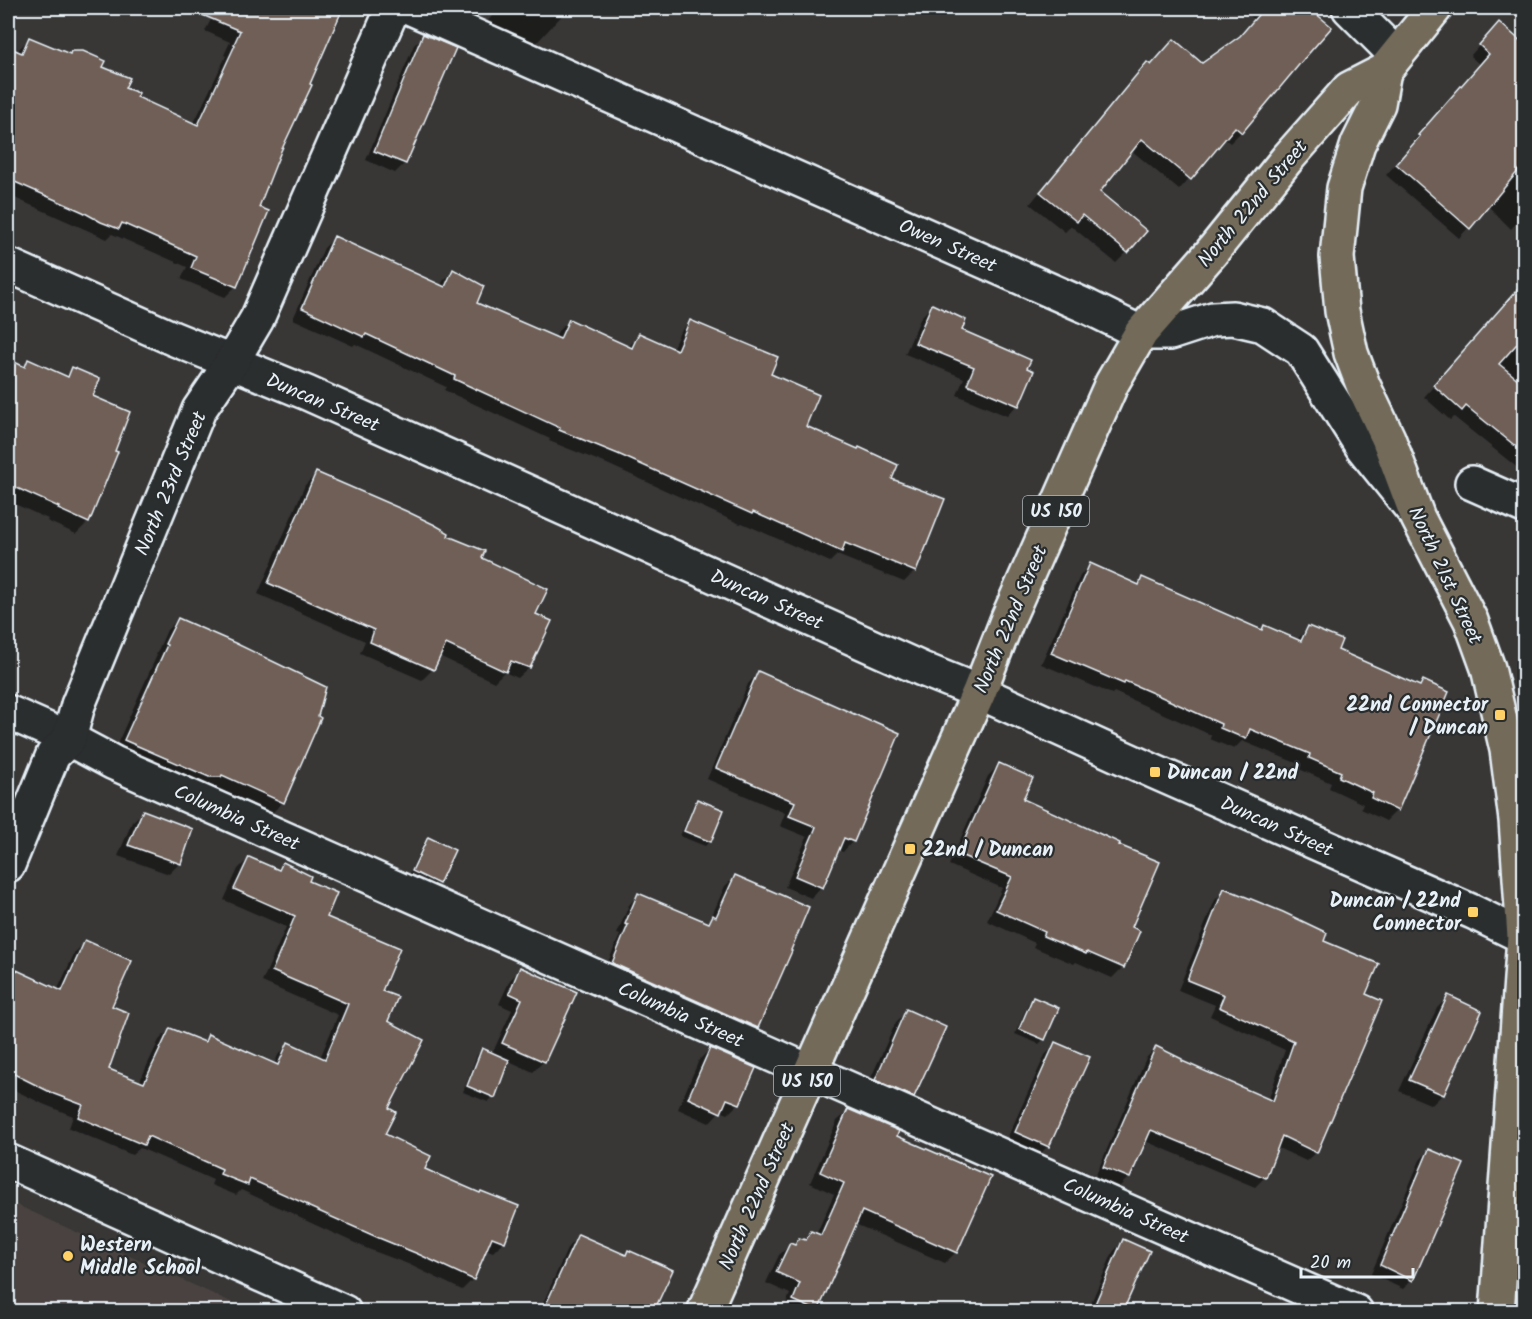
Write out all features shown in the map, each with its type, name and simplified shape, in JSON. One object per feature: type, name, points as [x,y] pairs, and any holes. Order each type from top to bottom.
[{"type":"main road","name":"North 22nd Street","points":[[704,1311],[812,1072],[1112,383],[1141,333],[1211,253],[1287,159],[1349,89],[1390,63],[1435,8]]},
{"type":"main road","name":"North 21st Street","points":[[1390,63],[1378,104],[1358,144],[1344,189],[1337,257],[1342,311],[1351,352],[1363,385],[1388,438],[1418,518],[1471,621],[1488,668],[1507,750],[1516,820],[1524,937],[1519,1077],[1500,1311]]},
{"type":"street","name":"North 23rd Street","points":[[8,865],[53,755],[69,739],[78,705],[199,410],[257,319],[393,8]]},
{"type":"street","name":"Owen Street","points":[[411,8],[1088,307],[1141,333],[1170,333],[1213,319],[1233,318],[1263,325],[1300,351],[1363,448],[1418,518]]},
{"type":"street","points":[[1349,8],[1390,63]]},
{"type":"street","name":"Duncan Street","points":[[8,265],[231,363],[307,393],[900,659],[1473,912],[1524,937]]},
{"type":"street","points":[[1472,483],[1524,506]]},
{"type":"street","name":"Columbia Street","points":[[8,712],[69,739],[114,763],[1356,1311]]},
{"type":"street","points":[[8,1161],[344,1311]]},
{"type":"shaded area","name":"Western Middle School","points":[[8,1201],[251,1311],[8,1311]]},
{"type":"building","points":[[186,8],[343,8],[259,207],[269,211],[237,287],[191,268],[196,256],[122,223],[119,229],[101,222],[8,179],[8,47],[22,53],[29,37],[70,54],[71,51],[83,51],[106,61],[103,67],[130,78],[125,88],[139,93],[137,97],[198,125],[240,31]]},
{"type":"building","points":[[1264,8],[1309,8],[1332,27],[1242,133],[1235,127],[1191,180],[1142,139],[1100,192],[1147,231],[1128,253],[1082,215],[1077,222],[1040,192],[1147,62],[1151,65],[1174,39],[1202,63],[1240,36]]},
{"type":"building","points":[[1499,22],[1524,44],[1524,164],[1470,229],[1396,164],[1420,136],[1418,135],[1489,54],[1479,45]]},
{"type":"building","points":[[423,34],[456,48],[406,164],[374,151]]},
{"type":"building","points":[[334,236],[445,287],[453,269],[484,286],[477,303],[560,339],[569,319],[632,348],[639,333],[677,350],[690,320],[778,357],[771,374],[819,395],[806,426],[898,465],[892,479],[945,499],[916,572],[845,543],[842,552],[753,512],[752,514],[559,430],[560,428],[454,379],[455,376],[366,334],[364,337],[302,308]]},
{"type":"building","points":[[1524,282],[1524,336],[1499,364],[1524,384],[1524,453],[1466,406],[1462,411],[1433,385]]},
{"type":"building","points":[[932,304],[966,320],[962,330],[1031,360],[1027,368],[1034,371],[1019,406],[967,384],[974,367],[915,343]]},
{"type":"building","points":[[8,359],[25,367],[28,359],[68,377],[72,367],[100,379],[93,396],[130,412],[115,451],[118,452],[89,523],[8,484]]},
{"type":"building","points":[[316,472],[435,525],[449,533],[448,536],[485,551],[482,558],[548,589],[536,614],[552,621],[530,668],[511,661],[506,672],[446,644],[434,670],[370,642],[374,630],[268,583]]},
{"type":"building","points":[[1090,563],[1139,585],[1142,577],[1262,630],[1264,625],[1301,641],[1308,626],[1342,640],[1338,650],[1420,686],[1423,680],[1449,692],[1398,811],[1371,798],[1373,793],[1339,777],[1341,772],[1309,758],[1310,754],[1250,729],[1246,739],[1220,728],[1221,724],[1155,694],[1125,681],[1124,684],[1051,653]]},
{"type":"building","points":[[178,618],[326,687],[318,716],[321,718],[284,803],[222,775],[221,777],[209,777],[124,740]]},
{"type":"building","points":[[758,671],[900,733],[854,842],[844,838],[823,888],[795,876],[816,827],[789,816],[795,802],[716,768]]},
{"type":"building","points":[[999,763],[1033,778],[1023,799],[1160,862],[1132,927],[1140,931],[1124,968],[1043,936],[1045,932],[996,910],[1012,877],[958,854]]},
{"type":"building","points":[[697,799],[724,810],[711,842],[684,831]]},
{"type":"building","points":[[143,810],[193,829],[181,864],[128,845]]},
{"type":"building","points":[[428,837],[455,850],[439,884],[412,871]]},
{"type":"building","points":[[249,857],[279,870],[283,862],[311,876],[309,881],[337,893],[327,917],[400,948],[382,991],[398,997],[388,1021],[424,1040],[389,1108],[396,1112],[385,1134],[431,1156],[425,1169],[480,1193],[481,1191],[519,1206],[505,1242],[492,1237],[474,1280],[250,1179],[248,1185],[220,1174],[222,1169],[148,1136],[144,1145],[78,1117],[83,1105],[54,1094],[8,1071],[8,966],[62,991],[85,940],[132,961],[112,1006],[129,1013],[109,1069],[144,1083],[170,1028],[205,1042],[208,1034],[278,1065],[288,1042],[325,1059],[348,1004],[272,971],[295,916],[234,889]]},
{"type":"building","points":[[735,875],[809,907],[758,1028],[612,963],[638,893],[709,923],[713,915],[716,917]]},
{"type":"building","points":[[1224,888],[1327,933],[1324,941],[1379,964],[1366,994],[1382,1001],[1317,1153],[1282,1136],[1266,1178],[1151,1130],[1130,1178],[1103,1167],[1156,1046],[1182,1061],[1273,1101],[1294,1041],[1219,1007],[1224,995],[1187,980]]},
{"type":"building","points":[[520,967],[577,992],[545,1062],[502,1043],[522,999],[509,993]]},
{"type":"building","points":[[1448,995],[1482,1011],[1444,1095],[1409,1080]]},
{"type":"building","points":[[1033,997],[1059,1008],[1045,1040],[1019,1029]]},
{"type":"building","points":[[906,1009],[946,1027],[914,1097],[875,1080]]},
{"type":"building","points":[[1055,1042],[1090,1057],[1049,1147],[1015,1132]]},
{"type":"building","points":[[482,1048],[509,1060],[495,1098],[467,1086]]},
{"type":"building","points":[[710,1048],[756,1068],[740,1104],[727,1099],[721,1113],[688,1098]]},
{"type":"building","points":[[848,1109],[899,1131],[897,1136],[991,1177],[957,1253],[862,1211],[818,1311],[793,1300],[800,1283],[776,1272],[790,1243],[795,1245],[799,1238],[806,1240],[811,1231],[821,1235],[844,1183],[820,1172]]},
{"type":"building","points":[[1429,1149],[1464,1164],[1413,1281],[1380,1265]]},
{"type":"building","points":[[578,1234],[626,1255],[628,1250],[673,1270],[654,1311],[543,1311]]},
{"type":"building","points":[[1123,1239],[1150,1251],[1123,1311],[1092,1311]]},
{"type":"place","name":"22nd Connector / Duncan","points":[[1500,715]]},
{"type":"place","name":"Duncan / 22nd","points":[[1155,772]]},
{"type":"place","name":"22nd / Duncan","points":[[910,849]]},
{"type":"place","name":"Duncan / 22nd Connector","points":[[1473,912]]},
{"type":"place","name":"Western Middle School","points":[[68,1256]]}]
